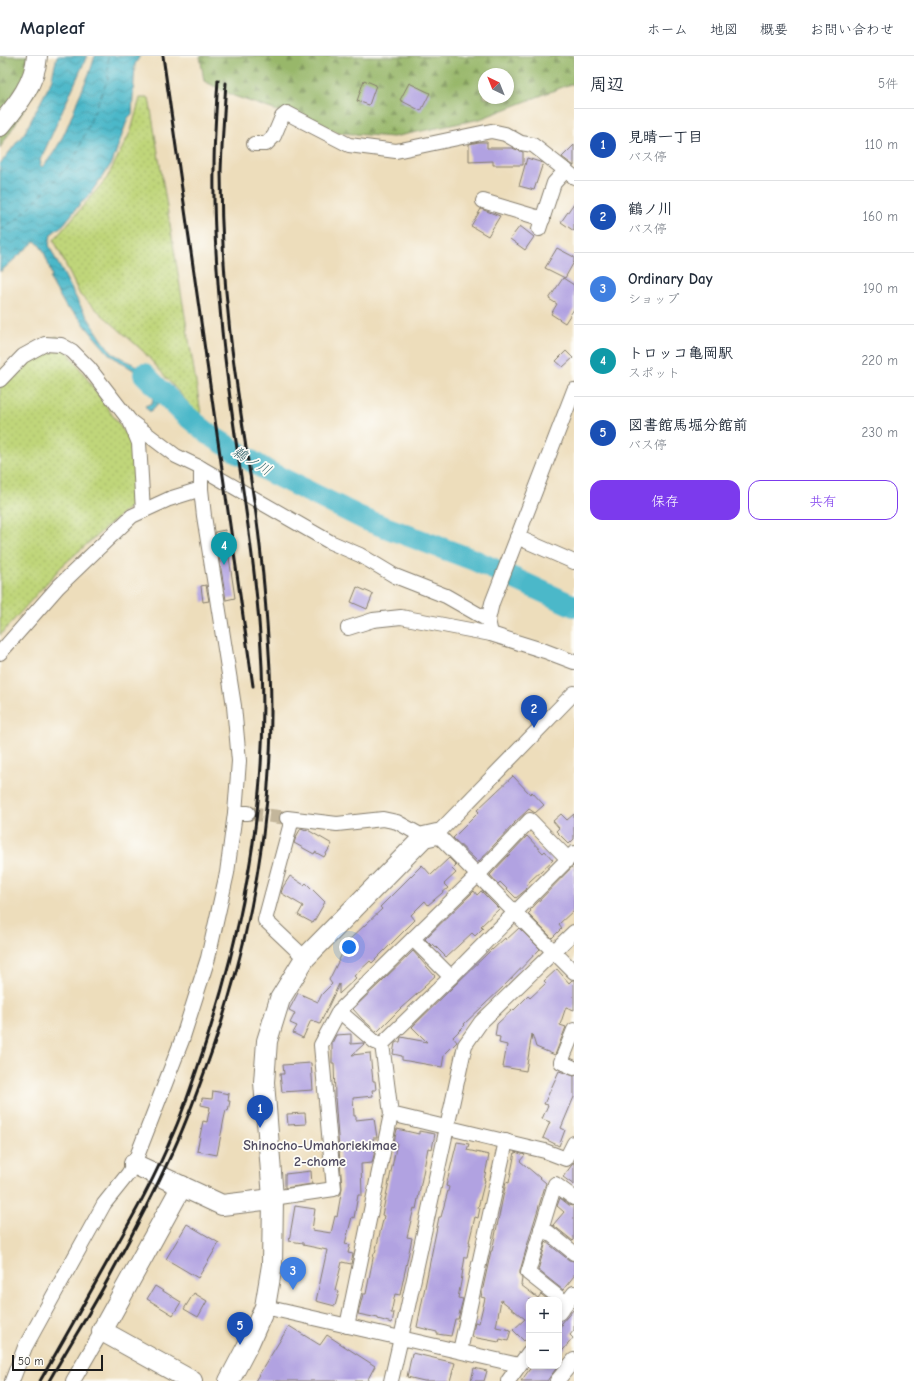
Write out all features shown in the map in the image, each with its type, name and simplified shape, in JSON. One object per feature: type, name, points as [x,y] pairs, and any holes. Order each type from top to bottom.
[{"type":"street","points":[[0,126],[23,97],[36,68],[37,56]]},
{"type":"street","points":[[254,144],[266,144],[274,136],[282,117],[287,113],[349,145],[396,151],[491,131],[505,134],[521,143],[533,145],[570,173],[554,183],[541,224],[483,201]]},
{"type":"street","points":[[0,380],[23,356],[45,344],[61,345],[72,351],[90,368],[130,421],[139,443],[143,511]]},
{"type":"street","points":[[491,634],[488,620],[492,603],[574,390]]},
{"type":"street","points":[[130,421],[176,456],[201,468],[330,542],[360,555],[395,576],[446,596],[488,620]]},
{"type":"street","points":[[12,1381],[25,1347],[104,1204],[134,1164],[182,1040],[208,958],[242,813],[234,706],[225,645],[216,599],[201,489],[201,468]]},
{"type":"street","points":[[0,653],[58,587],[132,516],[169,499],[201,489]]},
{"type":"street","points":[[516,542],[574,562]]},
{"type":"street","points":[[348,628],[373,620],[401,617],[491,634],[574,662]]},
{"type":"street","points":[[229,1381],[265,1307],[272,1265],[273,1198],[264,1082],[267,1041],[280,999],[305,958],[574,693]]},
{"type":"street","points":[[305,958],[266,920],[290,818],[337,824],[383,819],[397,822],[430,836],[478,876],[574,972]]},
{"type":"street","points":[[134,1164],[222,1205],[334,1189],[321,1045],[339,1011],[478,876],[530,820],[571,856],[382,1044]]},
{"type":"street","points":[[391,1381],[465,1045],[481,1022],[574,932]]},
{"type":"street","points":[[413,939],[451,977]]},
{"type":"street","points":[[339,1011],[375,1042],[382,1044]]},
{"type":"street","points":[[574,1030],[561,1062],[574,1068]]},
{"type":"street","points":[[347,1326],[391,1114],[382,1044]]},
{"type":"street","points":[[391,1114],[545,1151],[566,1160],[574,1143]]},
{"type":"street","points":[[460,1351],[506,1141]]},
{"type":"street","points":[[566,1303],[528,1272],[555,1184],[574,1198]]},
{"type":"street","points":[[73,1381],[182,1186]]},
{"type":"street","points":[[541,1229],[548,1232],[574,1252]]},
{"type":"street","points":[[265,1307],[519,1365]]},
{"type":"street","points":[[102,1331],[192,1381]]},
{"type":"street","points":[[508,1381],[526,1356]]},
{"type":"street","points":[[557,1381],[574,1360]]},
{"type":"green space","points":[[0,56],[30,56],[39,86],[0,148]]},
{"type":"green space","points":[[200,56],[574,56],[574,84],[480,119],[393,137],[341,133],[234,96],[204,81]]},
{"type":"green space","points":[[140,98],[149,98],[202,419],[143,351],[80,295],[54,240],[107,178],[131,131]]},
{"type":"green space","points":[[57,336],[134,446],[143,495],[62,566],[0,635],[0,370]]},
{"type":"water","points":[[57,56],[87,56],[40,160],[40,165],[42,167],[59,144],[95,56],[140,56],[135,64],[132,114],[128,118],[112,163],[87,198],[80,204],[64,224],[51,234],[49,245],[81,307],[112,353],[146,371],[154,379],[173,387],[150,412],[145,406],[152,403],[154,391],[143,376],[110,355],[80,319],[66,307],[50,279],[52,276],[44,252],[35,241],[0,272],[0,164],[25,132],[51,82]]},
{"type":"building","points":[[364,80],[376,85],[369,105],[357,101]]},
{"type":"building","points":[[409,83],[430,93],[421,111],[400,100]]},
{"type":"building","points":[[487,142],[487,148],[512,148],[523,152],[523,165],[493,165],[493,161],[469,162],[469,144]]},
{"type":"building","points":[[574,145],[574,166],[562,157]]},
{"type":"building","points":[[527,158],[543,163],[534,190],[519,186]]},
{"type":"building","points":[[574,203],[574,231],[561,222]]},
{"type":"building","points":[[481,209],[500,216],[488,236],[471,226]]},
{"type":"building","points":[[520,226],[534,237],[525,250],[510,239]]},
{"type":"building","points":[[557,248],[574,257],[574,262],[565,278],[545,268]]},
{"type":"building","points":[[563,278],[574,285],[574,309],[565,323],[551,314],[557,304],[549,299]]},
{"type":"building","points":[[566,351],[573,358],[563,367],[556,361]]},
{"type":"building","points":[[225,530],[235,598],[226,600],[215,532]]},
{"type":"building","points":[[206,585],[209,601],[203,602],[201,586]]},
{"type":"building","points":[[357,587],[373,594],[367,609],[351,602]]},
{"type":"building","points":[[513,776],[530,794],[532,792],[544,805],[535,813],[529,809],[478,862],[453,838],[479,812],[477,810]]},
{"type":"building","points":[[561,814],[567,820],[574,814],[574,839],[569,844],[556,831],[559,828],[553,821]]},
{"type":"building","points":[[301,828],[306,829],[332,844],[324,857],[315,852],[314,854],[294,843]]},
{"type":"building","points":[[527,836],[543,853],[545,851],[553,860],[530,881],[525,887],[527,889],[516,898],[500,882],[498,884],[490,875]]},
{"type":"building","points":[[449,858],[456,865],[452,869],[456,873],[444,884],[448,888],[428,905],[425,901],[411,915],[415,920],[372,963],[370,961],[354,976],[356,978],[339,994],[339,984],[320,1024],[311,1020],[303,1038],[293,1033],[297,1026],[290,1023],[295,1013],[289,1010],[298,993],[318,1002],[322,994],[332,984],[329,980],[349,940],[382,909],[380,907],[422,865],[431,875]]},
{"type":"building","points":[[574,865],[574,910],[559,924],[562,928],[552,938],[528,914],[531,911],[530,910]]},
{"type":"building","points":[[290,876],[304,885],[306,883],[325,902],[313,923],[298,915],[303,906],[281,893]]},
{"type":"building","points":[[474,891],[477,895],[481,891],[499,909],[481,926],[483,928],[475,936],[472,933],[446,957],[433,944],[432,946],[425,939]]},
{"type":"building","points":[[519,928],[540,949],[464,1024],[465,1025],[453,1037],[457,1042],[444,1055],[442,1067],[402,1060],[402,1056],[393,1054],[395,1043],[400,1042],[401,1037],[427,1042],[412,1027],[492,949],[505,938],[506,940]]},
{"type":"building","points":[[413,951],[435,976],[377,1032],[353,1009]]},
{"type":"building","points":[[557,969],[569,983],[574,980],[574,1010],[566,1007],[560,1025],[566,1027],[555,1055],[536,1047],[532,1034],[526,1071],[503,1067],[507,1045],[499,1043],[500,1037],[495,1036],[497,1024],[528,996],[530,998],[546,983],[544,981]]},
{"type":"building","points":[[351,1034],[351,1044],[364,1044],[352,1055],[370,1053],[373,1081],[375,1081],[376,1090],[372,1090],[373,1096],[353,1098],[354,1116],[356,1116],[356,1120],[374,1118],[377,1138],[373,1138],[375,1151],[372,1163],[361,1164],[362,1195],[358,1195],[354,1218],[352,1217],[345,1244],[350,1245],[348,1253],[353,1254],[351,1264],[342,1262],[335,1290],[339,1292],[335,1306],[316,1301],[327,1250],[303,1245],[303,1243],[289,1241],[295,1206],[315,1209],[312,1230],[331,1233],[335,1216],[337,1217],[342,1188],[334,1063],[332,1063],[332,1043],[336,1035]]},
{"type":"building","points":[[311,1063],[313,1090],[282,1092],[280,1074],[284,1074],[283,1065]]},
{"type":"building","points":[[559,1071],[574,1076],[574,1097],[561,1128],[565,1130],[559,1146],[543,1138],[550,1122],[542,1119],[548,1105],[544,1104]]},
{"type":"building","points":[[213,1091],[229,1094],[228,1101],[230,1101],[228,1111],[226,1110],[217,1155],[197,1151],[203,1121],[207,1122],[210,1107],[201,1105],[202,1098],[212,1099]]},
{"type":"building","points":[[305,1113],[306,1124],[288,1125],[287,1114]]},
{"type":"building","points":[[397,1129],[419,1134],[419,1131],[435,1134],[432,1149],[428,1148],[416,1209],[414,1208],[407,1237],[412,1238],[400,1295],[395,1294],[391,1313],[394,1313],[392,1323],[378,1318],[358,1314],[363,1294],[366,1294],[374,1253],[384,1216],[382,1215],[397,1143],[394,1142]]},
{"type":"building","points":[[457,1142],[469,1144],[467,1150],[489,1155],[478,1208],[480,1208],[478,1218],[475,1217],[467,1257],[465,1257],[458,1298],[463,1299],[458,1319],[455,1319],[451,1336],[437,1334],[437,1332],[417,1327],[439,1217],[441,1217],[449,1187],[446,1186]]},
{"type":"building","points":[[515,1152],[525,1155],[520,1161],[546,1183],[520,1271],[522,1279],[521,1285],[537,1297],[526,1297],[526,1339],[524,1341],[513,1330],[525,1319],[501,1300],[496,1327],[511,1330],[508,1341],[500,1339],[499,1342],[472,1337],[475,1322],[479,1323],[485,1298],[481,1297],[506,1182],[509,1183]]},
{"type":"building","points":[[574,1162],[574,1185],[563,1177]]},
{"type":"building","points":[[311,1171],[312,1184],[285,1188],[285,1174]]},
{"type":"building","points":[[560,1198],[569,1205],[574,1206],[573,1241],[553,1225],[564,1212],[557,1206]]},
{"type":"building","points":[[187,1224],[219,1243],[198,1278],[166,1259]]},
{"type":"building","points":[[546,1242],[569,1260],[574,1261],[574,1276],[563,1290],[538,1270]]},
{"type":"building","points":[[155,1286],[181,1302],[173,1315],[147,1299]]},
{"type":"building","points":[[194,1293],[207,1301],[198,1317],[184,1309]]},
{"type":"building","points":[[574,1309],[574,1330],[570,1335],[573,1338],[562,1351],[563,1325],[562,1323]]},
{"type":"building","points":[[289,1326],[320,1345],[327,1335],[375,1366],[367,1381],[255,1381]]},
{"type":"building","points":[[412,1353],[455,1363],[450,1381],[424,1381],[407,1377]]},
{"type":"building","points":[[474,1368],[487,1371],[484,1381],[471,1381]]},
{"type":"building","points":[[530,1369],[556,1369],[547,1381],[521,1381]]},
{"type":"waterway","name":"鵜ノ川","points":[[144,374],[183,413],[210,435],[269,472],[366,520],[474,560],[574,606]]},
{"type":"ferry route","points":[[0,230],[20,217],[74,160],[108,79],[108,56]]},
{"type":"tunnel","points":[[248,813],[287,818]]},
{"type":"railway","points":[[163,56],[253,686]]},
{"type":"railway","points":[[40,1381],[143,1198],[180,1116],[217,1007],[230,959],[250,863],[257,814],[263,716],[262,667],[255,583],[232,415],[218,290],[214,189],[218,80]]},
{"type":"railway","points":[[49,1381],[98,1298],[129,1240],[160,1180],[185,1124],[213,1048],[240,956],[251,909],[259,861],[269,765],[271,717],[270,669],[261,552],[228,313],[222,232],[221,171],[226,83]]},
{"type":"place","name":"トロッコ亀岡駅","points":[[224,565]]},
{"type":"place","name":"鶴ノ川","points":[[534,728]]},
{"type":"place","name":"見晴一丁目","points":[[260,1128]]},
{"type":"place","name":"Ordinary Day","points":[[293,1290]]},
{"type":"place","name":"図書館馬堀分館前","points":[[240,1345]]},
{"type":"district","name":"Shinocho-Umahoriekimae 2-chome","points":[[320,1154]]}]
